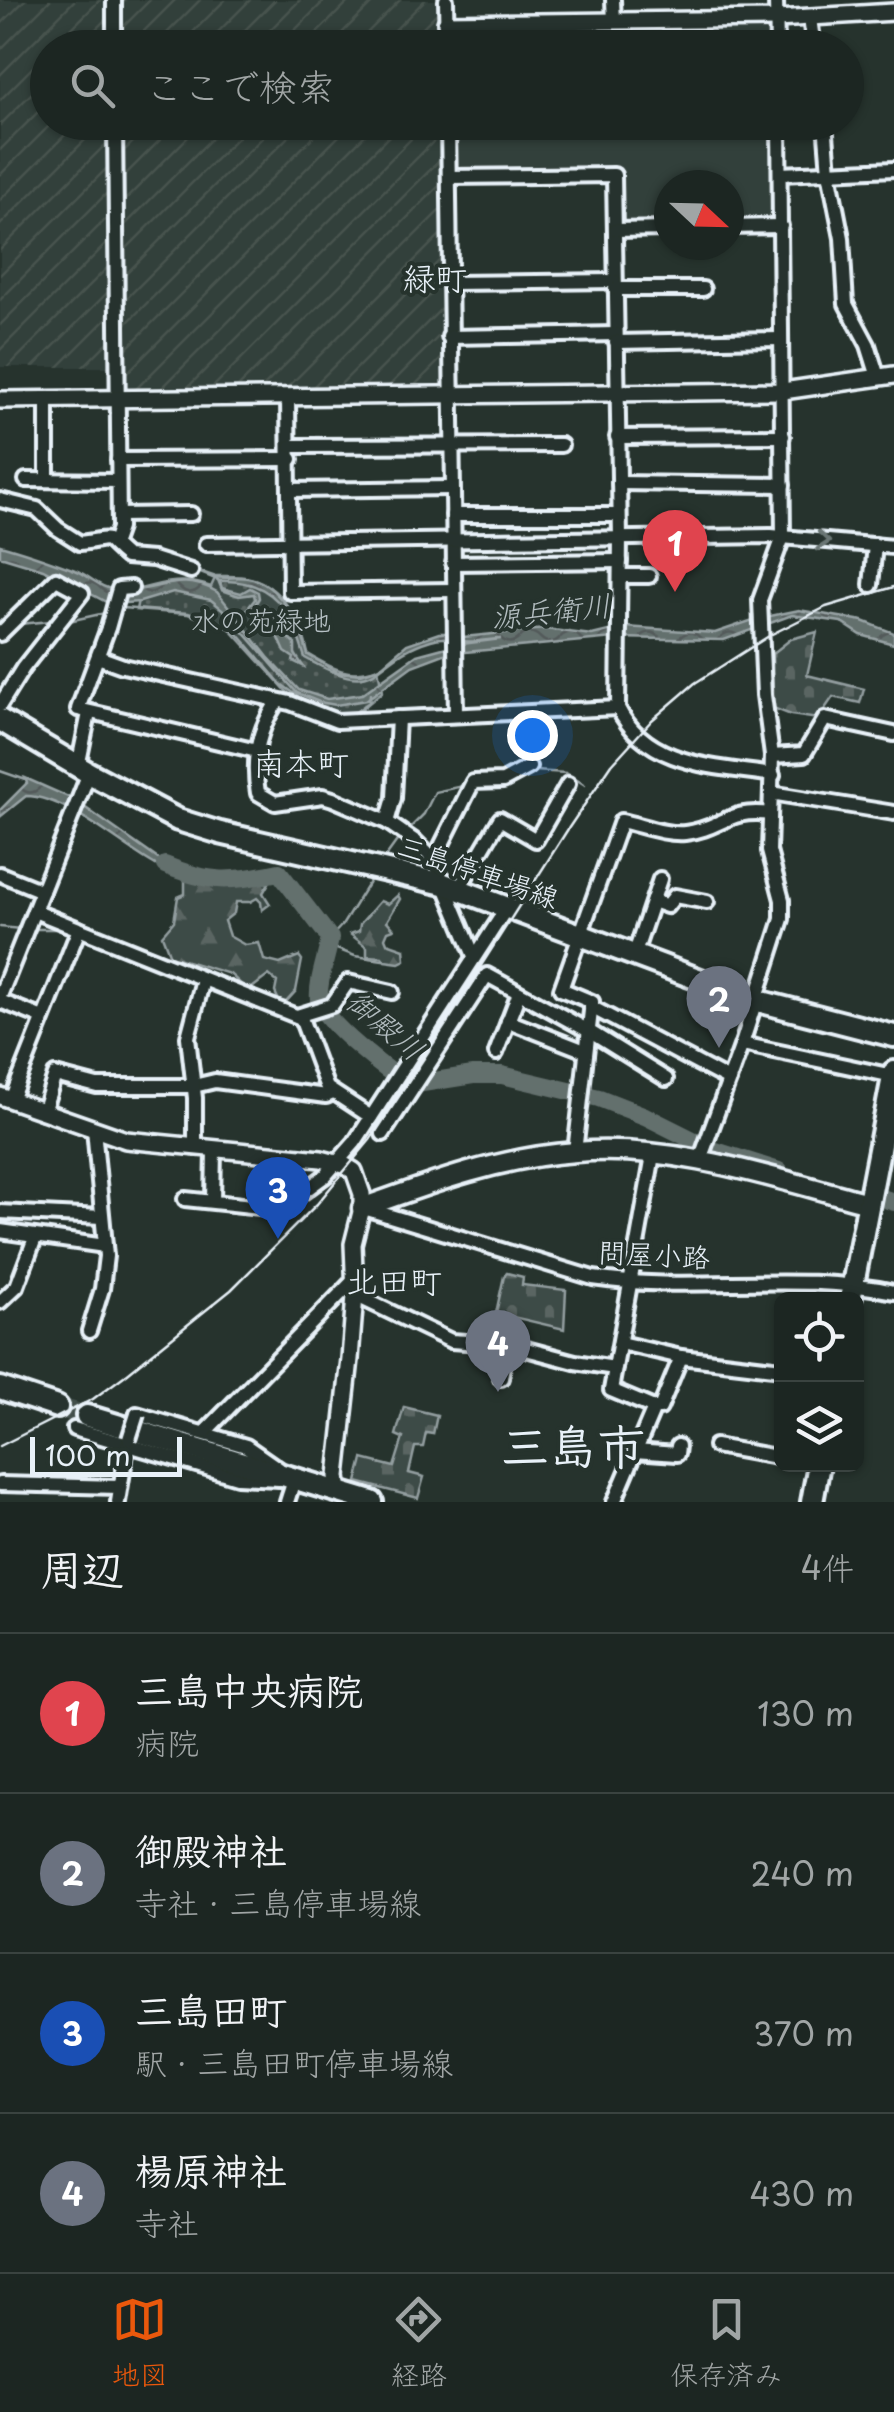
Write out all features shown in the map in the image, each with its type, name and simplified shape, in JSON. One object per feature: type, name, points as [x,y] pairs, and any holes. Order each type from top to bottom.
[{"type":"main road","name":"三島停車場線","points":[[0,720],[144,804],[201,828],[451,887],[754,1000],[894,1036]]},
{"type":"main road","points":[[851,1292],[894,1074]]},
{"type":"main road","points":[[362,1208],[490,1166],[575,1152],[700,1160],[868,1203]]},
{"type":"main road","points":[[0,1388],[58,1407]]},
{"type":"main road","points":[[80,1422],[291,1480],[339,1498],[372,1502]]},
{"type":"main road","points":[[812,1502],[817,1472]]},
{"type":"street","points":[[114,0],[114,30]]},
{"type":"street","points":[[446,0],[446,30]]},
{"type":"street","points":[[613,0],[614,21]]},
{"type":"street","points":[[776,0],[776,30]]},
{"type":"street","points":[[446,23],[776,19],[894,12]]},
{"type":"street","points":[[810,18],[812,30]]},
{"type":"street","points":[[114,542],[118,534],[115,140]]},
{"type":"street","points":[[448,140],[456,715]]},
{"type":"street","points":[[700,1160],[742,1044],[782,914],[768,850],[772,756],[762,634],[762,588],[783,537],[779,140]]},
{"type":"street","points":[[0,400],[783,391],[886,376],[846,304],[842,238],[826,140]]},
{"type":"street","points":[[780,174],[894,169]]},
{"type":"street","points":[[449,177],[614,174],[620,538],[618,708],[623,718],[656,750],[680,760],[772,775]]},
{"type":"street","points":[[744,227],[780,226]]},
{"type":"street","points":[[615,230],[654,229]]},
{"type":"street","points":[[449,283],[703,288]]},
{"type":"street","points":[[449,337],[781,339]]},
{"type":"street","points":[[288,396],[290,592],[453,590]]},
{"type":"street","points":[[47,400],[47,480]]},
{"type":"street","points":[[617,437],[783,436]]},
{"type":"street","points":[[118,460],[560,445]]},
{"type":"street","points":[[26,480],[118,481]]},
{"type":"street","points":[[618,482],[783,485]]},
{"type":"street","points":[[291,490],[452,488]]},
{"type":"street","points":[[0,500],[37,509],[58,530],[80,542],[100,537],[114,542],[126,557],[157,560],[191,572]]},
{"type":"street","points":[[118,515],[191,514]]},
{"type":"street","points":[[453,515],[619,515]]},
{"type":"street","points":[[206,544],[783,537],[894,547]]},
{"type":"street","points":[[871,585],[875,545]]},
{"type":"street","points":[[453,563],[620,560]]},
{"type":"street","points":[[620,576],[649,576]]},
{"type":"street","points":[[0,634],[56,579],[82,593],[23,668],[0,705]]},
{"type":"street","points":[[121,594],[78,709],[257,752]]},
{"type":"street","points":[[98,656],[123,666],[298,705],[336,721],[618,708]]},
{"type":"street","points":[[278,701],[260,732],[257,752],[257,788],[266,800],[284,802],[322,796],[387,822],[416,842],[434,860],[451,887],[474,956]]},
{"type":"street","points":[[44,1018],[0,998],[83,770],[88,714]]},
{"type":"street","points":[[387,822],[394,798],[398,718]]},
{"type":"street","points":[[772,756],[804,754],[825,719],[894,734]]},
{"type":"street","points":[[434,860],[473,782],[503,781],[529,767]]},
{"type":"street","points":[[451,887],[500,819],[536,840],[568,784]]},
{"type":"street","points":[[771,793],[894,813]]},
{"type":"street","points":[[575,1152],[592,1002],[561,989],[622,821],[679,833],[711,826],[744,812],[770,814]]},
{"type":"street","points":[[0,874],[42,891]]},
{"type":"street","points":[[634,956],[660,879]]},
{"type":"street","points":[[653,901],[667,906],[675,896],[707,902]]},
{"type":"street","points":[[185,1199],[280,1209],[325,1176],[396,1080],[506,909]]},
{"type":"street","points":[[34,910],[297,1016],[306,1023],[320,1076],[333,1094],[371,1116]]},
{"type":"street","points":[[79,929],[44,1018],[6,1098],[126,1140],[338,1162],[358,1178],[362,1208],[352,1244],[354,1288],[337,1476],[339,1498]]},
{"type":"street","points":[[382,1134],[487,975],[587,1030],[666,1080]]},
{"type":"street","points":[[195,1148],[188,1034],[203,980]]},
{"type":"street","points":[[297,1016],[322,1008],[348,982],[392,992]]},
{"type":"street","points":[[496,1054],[519,993]]},
{"type":"street","points":[[591,1006],[729,1080]]},
{"type":"street","points":[[508,1021],[585,1050]]},
{"type":"street","points":[[742,1044],[894,1074]]},
{"type":"street","points":[[43,1112],[55,1075],[97,1086],[194,1086],[215,1081],[333,1094]]},
{"type":"street","points":[[396,1080],[410,1096]]},
{"type":"street","points":[[89,1331],[104,1277],[105,1246],[94,1129]]},
{"type":"street","points":[[213,1201],[214,1150]]},
{"type":"street","points":[[653,1155],[610,1390],[660,1408],[682,1356]]},
{"type":"street","name":"問屋小路","points":[[362,1208],[582,1276],[630,1283],[811,1281],[851,1292]]},
{"type":"street","points":[[0,1212],[102,1217]]},
{"type":"street","points":[[0,1232],[105,1246]]},
{"type":"street","points":[[0,1302],[17,1286],[34,1238]]},
{"type":"street","points":[[354,1288],[450,1341],[506,1345],[614,1368]]},
{"type":"street","points":[[204,1433],[354,1288]]},
{"type":"street","name":"問屋小路","points":[[864,1292],[894,1292]]},
{"type":"street","points":[[620,1344],[774,1368]]},
{"type":"street","points":[[500,1378],[506,1345]]},
{"type":"street","points":[[614,1502],[654,1408]]},
{"type":"street","points":[[118,1502],[127,1442],[137,1414],[258,1452],[291,1480]]},
{"type":"street","points":[[80,1422],[127,1442],[250,1480],[291,1480]]},
{"type":"street","points":[[634,1451],[677,1454],[678,1446]]},
{"type":"street","points":[[715,1446],[774,1457]]},
{"type":"street","points":[[286,1502],[291,1480]]},
{"type":"street","points":[[0,1484],[119,1487]]},
{"type":"shaded area","points":[[0,0],[111,0],[111,30],[30,30],[30,140],[112,140],[112,367],[0,367]]},
{"type":"shaded area","points":[[116,0],[441,0],[442,30],[117,30]]},
{"type":"shaded area","points":[[117,140],[442,140],[444,388],[121,392]]},
{"type":"shaded area","points":[[453,140],[773,140],[775,223],[744,223],[744,170],[654,170],[654,224],[619,225],[617,171],[454,173]]},
{"type":"green space","name":"水の苑緑地","points":[[216,576],[261,582],[289,608],[308,654],[350,672],[378,668],[382,692],[357,713],[332,717],[290,695],[229,628],[188,614],[136,610],[140,589],[176,582],[211,587]]},
{"type":"green space","points":[[817,632],[807,675],[864,689],[860,703],[833,697],[818,719],[773,708],[772,654],[791,639]]},
{"type":"green space","points":[[185,880],[269,883],[263,893],[270,904],[262,910],[257,898],[236,902],[234,913],[224,921],[229,936],[245,945],[259,943],[264,960],[280,964],[299,956],[302,960],[296,991],[286,1002],[279,1001],[275,992],[277,982],[269,975],[252,988],[245,988],[230,974],[170,956],[162,935],[174,921],[178,897],[185,894]]},
{"type":"green space","points":[[398,895],[400,899],[387,921],[394,929],[385,938],[387,943],[404,949],[405,960],[399,963],[367,956],[367,947],[350,934],[359,931],[360,924],[380,901],[388,904]]},
{"type":"green space","points":[[507,1273],[523,1277],[522,1285],[566,1290],[564,1329],[496,1313]]},
{"type":"green space","points":[[404,1407],[437,1415],[433,1434],[426,1433],[423,1447],[415,1447],[409,1473],[424,1477],[418,1498],[357,1482],[363,1459],[394,1467],[403,1438],[396,1435]]},
{"type":"water","points":[[0,545],[75,570],[111,589],[191,583],[217,592],[299,690],[327,699],[362,694],[417,655],[501,639],[436,639],[410,648],[374,673],[349,677],[305,658],[294,626],[267,592],[239,582],[220,581],[222,588],[241,593],[250,588],[258,592],[252,610],[265,622],[271,615],[280,618],[303,666],[293,661],[278,636],[269,636],[264,624],[247,609],[255,599],[254,594],[239,596],[222,590],[218,580],[171,561],[216,577],[248,578],[270,588],[295,620],[308,655],[338,672],[361,674],[379,668],[407,644],[439,633],[463,637],[545,629],[592,635],[625,627],[715,633],[799,610],[863,621],[894,633],[894,644],[861,635],[841,622],[792,615],[724,640],[614,638],[444,654],[412,666],[366,700],[336,705],[297,693],[211,600],[173,592],[140,602],[110,604],[43,569],[0,556]]},
{"type":"water","points":[[25,778],[73,799],[161,861],[187,869],[184,877],[157,866],[75,813],[42,798],[26,796],[0,817],[0,810],[27,783]]},
{"type":"waterway","points":[[122,608],[188,613],[232,627],[281,684],[309,704]]},
{"type":"waterway","points":[[69,621],[105,613]]},
{"type":"waterway","points":[[19,624],[51,621]]},
{"type":"waterway","points":[[334,715],[354,713],[369,702],[370,694]]},
{"type":"waterway","points":[[0,771],[26,780]]},
{"type":"waterway","points":[[535,771],[566,773],[585,785]]},
{"type":"waterway","points":[[411,827],[424,814],[435,792],[467,785]]},
{"type":"waterway","points":[[386,856],[399,838]]},
{"type":"waterway","name":"御殿川","points":[[165,865],[196,876],[222,879],[279,872],[330,938],[319,985],[323,1009],[358,1046],[410,1085],[473,1075],[502,1075],[599,1098],[713,1150],[779,1171]]},
{"type":"waterway","points":[[330,938],[371,879]]},
{"type":"waterway","points":[[0,927],[21,929]]},
{"type":"waterway","points":[[34,929],[57,929]]},
{"type":"waterway","points":[[329,946],[355,956],[383,960]]},
{"type":"waterway","name":"御殿川","points":[[882,1198],[894,1202]]},
{"type":"tunnel","points":[[57,1407],[87,1416]]},
{"type":"railway","points":[[0,1446],[93,1399],[124,1376],[231,1290],[317,1204],[370,1140],[612,764],[652,720],[695,683],[772,634],[826,607],[894,587]]},
{"type":"place","name":"三島中央病院","points":[[675,592]]},
{"type":"place","name":"御殿神社","points":[[719,1048]]},
{"type":"place","name":"三島田町","points":[[278,1239]]},
{"type":"place","name":"楊原神社","points":[[498,1392]]},
{"type":"district","name":"緑町","points":[[435,279]]},
{"type":"district","name":"南本町","points":[[301,764]]},
{"type":"district","name":"北田町","points":[[394,1282]]},
{"type":"district","name":"三島市","points":[[573,1447]]},
{"type":"water label","name":"源兵衛川","points":[[551,612]]}]
